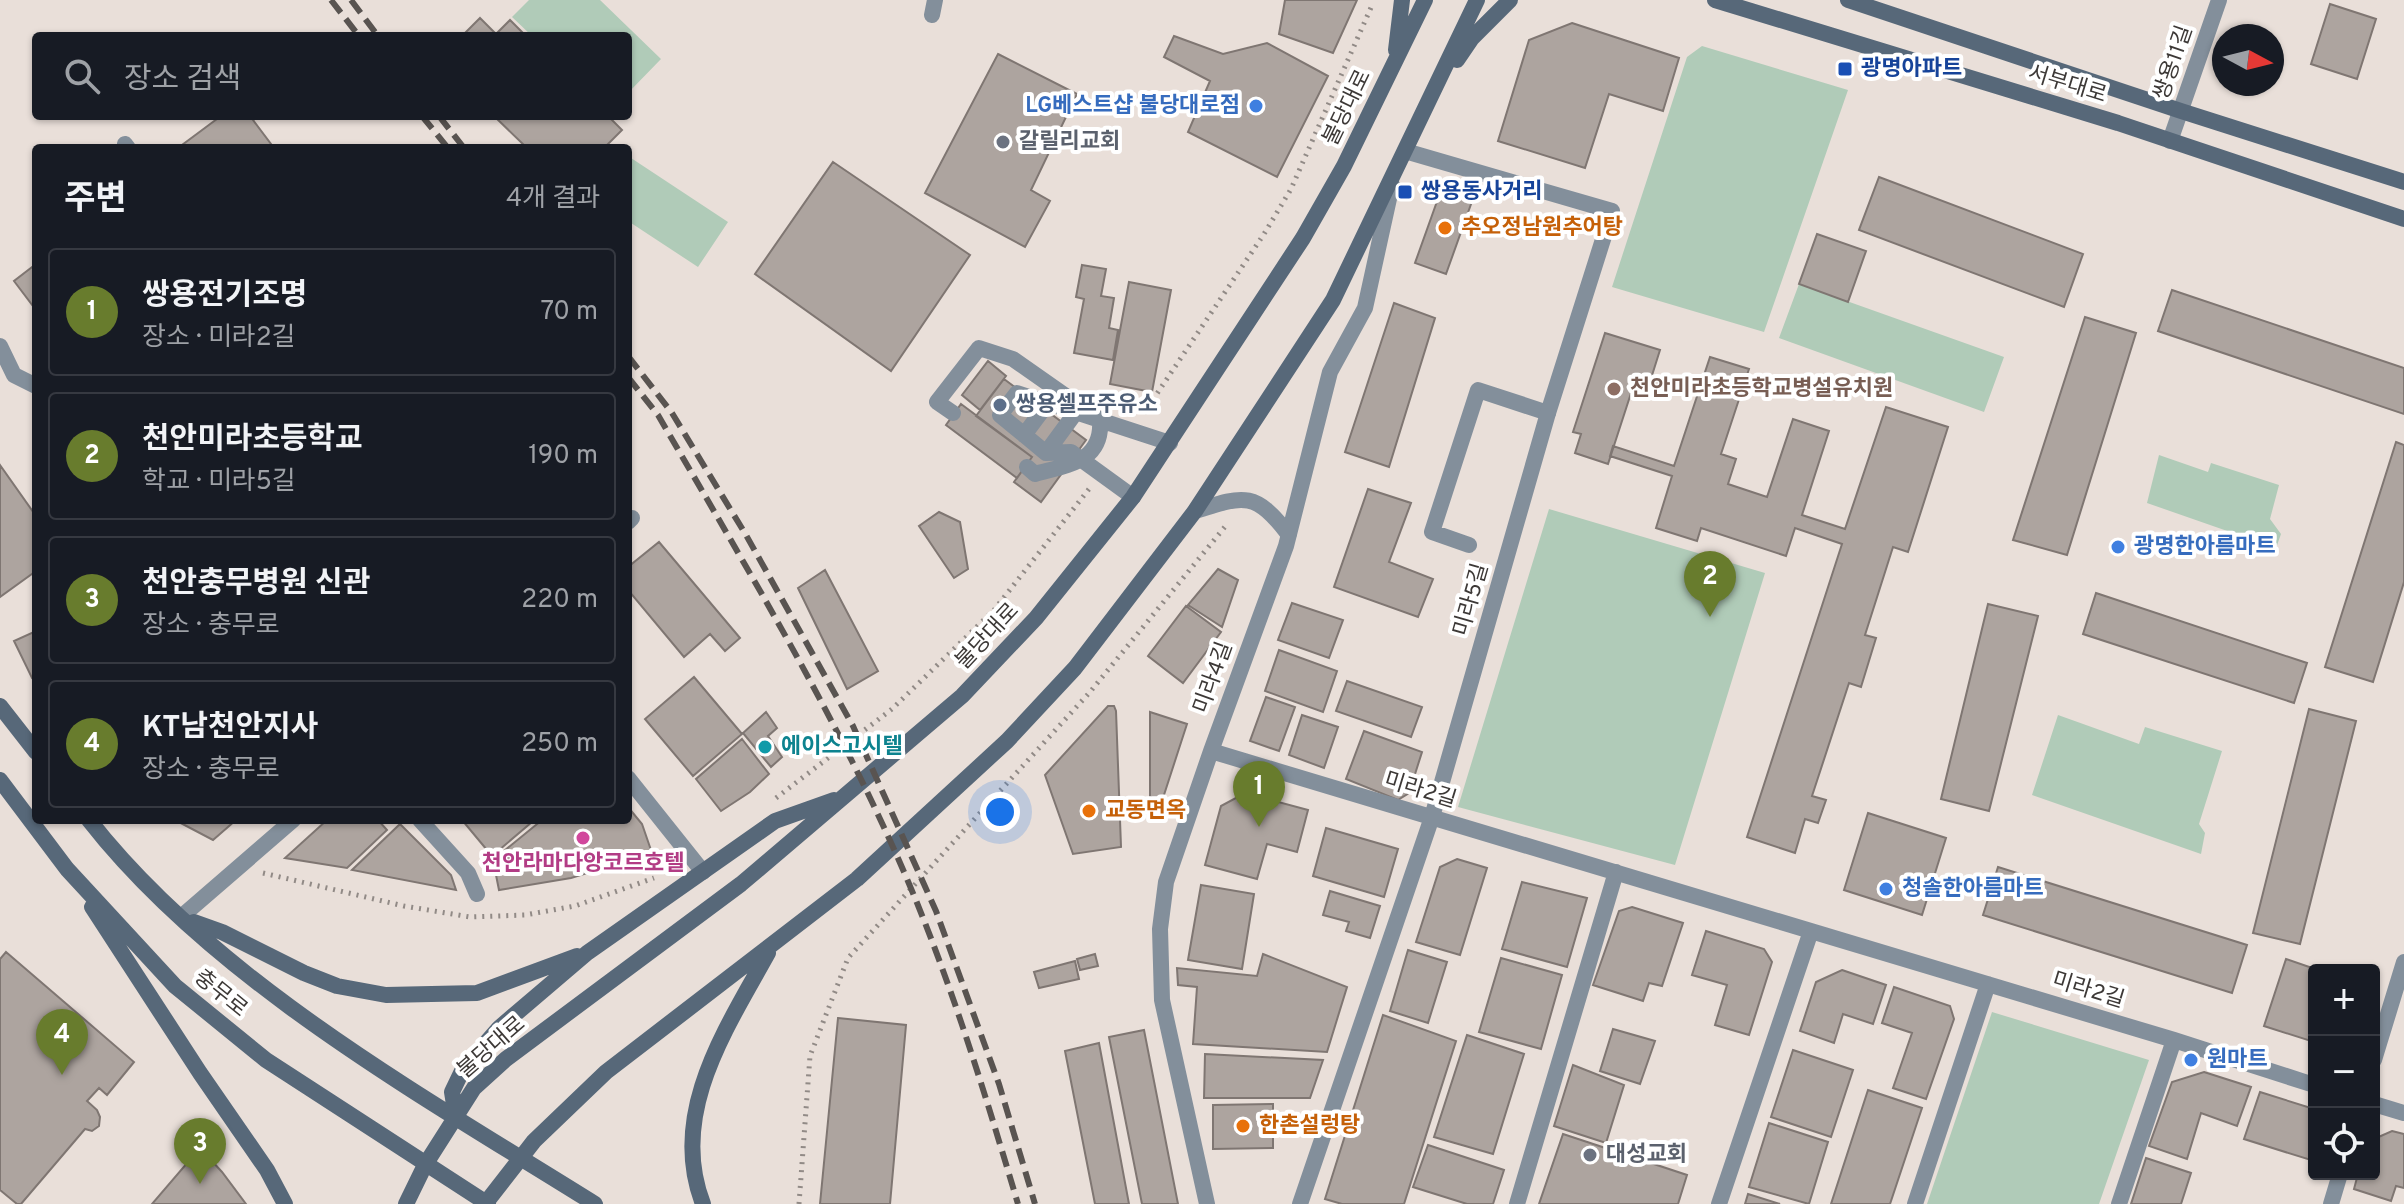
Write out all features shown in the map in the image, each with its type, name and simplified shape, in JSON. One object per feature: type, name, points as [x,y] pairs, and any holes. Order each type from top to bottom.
[{"type":"main road","points":[[1395,64],[1402,0]]},
{"type":"main road","name":"불당대로","points":[[425,1165],[474,1088],[506,1059],[741,884],[962,696],[1036,618],[1133,497],[1319,213],[1425,0]]},
{"type":"main road","points":[[486,1204],[556,1118],[606,1072],[857,879],[1007,741],[1075,668],[1195,511],[1333,300],[1477,0]]},
{"type":"main road","points":[[1430,98],[1472,38],[1510,0]]},
{"type":"main road","name":"서부대로","points":[[1715,0],[2170,141],[2404,219]]},
{"type":"main road","name":"서부대로","points":[[1848,0],[2404,182]]},
{"type":"main road","points":[[0,706],[32,747]]},
{"type":"main road","name":"충무로","points":[[0,780],[32,823]]},
{"type":"main road","points":[[456,1117],[452,1092],[463,1069],[499,1028],[587,953],[775,821],[847,795]]},
{"type":"main road","name":"충무로","points":[[33,824],[67,869],[175,986],[266,1060],[486,1204]]},
{"type":"main road","name":"충무로","points":[[92,824],[114,852],[181,917],[324,1031],[595,1204]]},
{"type":"main road","points":[[67,869],[267,1170],[285,1204]]},
{"type":"main road","points":[[181,917],[222,932],[337,986],[386,995],[477,993],[587,953]]},
{"type":"main road","points":[[703,1204],[692,1172],[692,1125],[699,1091],[723,1034],[772,946]]},
{"type":"main road","points":[[406,1204],[425,1165]]},
{"type":"street","name":"쌍용11길","points":[[2170,141],[2219,0]]},
{"type":"street","name":"미라5길","points":[[1300,1204],[1432,817],[1548,413],[1612,211],[1405,151]]},
{"type":"street","name":"미라4길","points":[[1207,1204],[1162,1000],[1160,929],[1166,882],[1289,535],[1330,372],[1365,308],[1393,178]]},
{"type":"street","points":[[0,346],[14,375],[32,384]]},
{"type":"street","points":[[953,413],[937,402],[979,348],[1013,359],[1100,420]]},
{"type":"street","points":[[1469,545],[1432,532],[1478,390],[1548,413]]},
{"type":"street","points":[[1133,497],[1071,452],[1046,453],[1000,415],[1017,393],[1170,443]]},
{"type":"street","points":[[1024,435],[1048,403]]},
{"type":"street","points":[[1046,453],[1076,412]]},
{"type":"street","points":[[1027,467],[1035,474],[1083,461],[1101,436],[1100,420]]},
{"type":"street","points":[[1195,511],[1245,499],[1270,510],[1289,535]]},
{"type":"street","name":"미라2길","points":[[1211,751],[2174,1040],[2308,1083]]},
{"type":"street","points":[[632,783],[703,872]]},
{"type":"street","points":[[181,917],[289,824]]},
{"type":"street","points":[[424,824],[468,873],[477,894]]},
{"type":"street","points":[[1517,1204],[1616,872]]},
{"type":"street","points":[[1719,1204],[1811,931]]},
{"type":"street","points":[[2380,1040],[2404,962]]},
{"type":"street","points":[[1915,1204],[1988,984]]},
{"type":"street","points":[[2119,1204],[2174,1040]]},
{"type":"street","points":[[2380,1106],[2404,1113]]},
{"type":"street","points":[[2331,1204],[2338,1180]]},
{"type":"path","points":[[1132,430],[1291,189],[1373,3]]},
{"type":"path","points":[[773,800],[892,709],[994,610],[1100,473]]},
{"type":"path","points":[[799,1204],[810,1056],[848,958],[1090,692],[1231,520]]},
{"type":"path","points":[[241,867],[334,891],[470,917],[525,915],[575,906],[658,877]]},
{"type":"green space","points":[[529,0],[600,0],[661,59],[632,89],[632,32],[528,32],[512,17]]},
{"type":"green space","points":[[1702,46],[1848,90],[1764,332],[1612,287],[1687,57]]},
{"type":"green space","points":[[632,159],[728,222],[698,267],[632,224]]},
{"type":"green space","points":[[1799,284],[2004,357],[1984,412],[1779,338]]},
{"type":"green space","points":[[2159,455],[2208,472],[2211,463],[2279,485],[2270,519],[2281,534],[2276,548],[2147,503]]},
{"type":"green space","points":[[1549,509],[1765,573],[1675,865],[1458,807]]},
{"type":"green space","points":[[2058,715],[2139,744],[2145,727],[2222,751],[2199,824],[2205,833],[2201,854],[2032,795]]},
{"type":"green space","points":[[1992,1012],[2149,1060],[2099,1204],[1927,1204]]},
{"type":"building","points":[[1285,0],[1357,0],[1333,53],[1279,34]]},
{"type":"building","points":[[2330,4],[2376,19],[2357,79],[2311,64]]},
{"type":"building","points":[[480,18],[494,32],[466,32]]},
{"type":"building","points":[[510,20],[522,32],[498,32]]},
{"type":"building","points":[[1572,23],[1679,58],[1663,111],[1609,94],[1585,168],[1498,141],[1529,40]]},
{"type":"building","name":"LG베스트샵 불당대로점","points":[[1174,36],[1223,54],[1267,43],[1328,76],[1277,177],[1188,132],[1210,81],[1164,57]]},
{"type":"building","name":"갈릴리교회","points":[[998,54],[1077,94],[1031,190],[1050,201],[1025,247],[925,193]]},
{"type":"building","points":[[216,120],[253,120],[271,144],[183,144]]},
{"type":"building","points":[[498,120],[612,120],[622,130],[608,144],[523,144]]},
{"type":"building","points":[[833,162],[970,255],[891,371],[755,274]]},
{"type":"building","points":[[1879,177],[2083,254],[2064,307],[1859,230]]},
{"type":"building","name":"추오정남원추어탕","points":[[1458,188],[1475,193],[1446,274],[1415,263],[1440,193]]},
{"type":"building","points":[[1817,234],[1866,251],[1848,302],[1799,284]]},
{"type":"building","points":[[1082,265],[1106,269],[1101,296],[1114,298],[1109,328],[1118,330],[1113,360],[1074,353],[1084,299],[1076,297]]},
{"type":"building","points":[[32,267],[32,305],[14,281]]},
{"type":"building","points":[[1129,282],[1171,290],[1152,392],[1110,384]]},
{"type":"building","points":[[2172,290],[2404,368],[2404,414],[2158,331]]},
{"type":"building","points":[[1394,303],[1435,318],[1389,467],[1345,452]]},
{"type":"building","points":[[2085,317],[2136,333],[2067,555],[2013,540]]},
{"type":"building","points":[[1605,333],[1660,350],[1648,388],[1634,384],[1608,464],[1575,453],[1581,434],[1573,432]]},
{"type":"building","points":[[1710,357],[1749,369],[1721,454],[1736,459],[1728,484],[1767,497],[1793,419],[1829,431],[1802,515],[1845,529],[1886,407],[1948,427],[1908,552],[1893,547],[1865,635],[1876,638],[1861,687],[1849,683],[1812,796],[1826,800],[1818,823],[1805,819],[1795,853],[1747,837],[1842,544],[1795,528],[1786,556],[1701,528],[1697,541],[1656,528],[1672,476],[1610,456],[1613,446],[1674,466]]},
{"type":"building","points":[[988,361],[1006,376],[980,410],[962,395]]},
{"type":"building","points":[[1004,379],[1086,440],[1041,502],[1014,482],[1032,457],[976,416]]},
{"type":"building","points":[[961,404],[1032,457],[1017,478],[946,425]]},
{"type":"building","points":[[2396,442],[2404,445],[2404,582],[2373,682],[2325,667]]},
{"type":"building","points":[[0,465],[32,510],[32,574],[0,597]]},
{"type":"building","points":[[1368,489],[1411,503],[1389,562],[1433,579],[1418,617],[1334,587]]},
{"type":"building","points":[[939,512],[960,522],[968,569],[954,578],[919,526]]},
{"type":"building","points":[[659,542],[740,638],[725,651],[710,634],[684,657],[632,595],[632,564]]},
{"type":"building","points":[[1218,569],[1238,580],[1222,627],[1188,605]]},
{"type":"building","points":[[825,570],[878,671],[847,689],[798,588]]},
{"type":"building","points":[[2096,593],[2307,663],[2294,703],[2083,634]]},
{"type":"building","points":[[1292,603],[1343,620],[1329,658],[1278,640]]},
{"type":"building","points":[[1988,604],[2038,616],[1989,811],[1941,799]]},
{"type":"building","points":[[1186,606],[1221,632],[1183,683],[1148,656]]},
{"type":"building","points":[[32,633],[32,678],[14,641]]},
{"type":"building","points":[[1279,650],[1337,671],[1323,712],[1265,691]]},
{"type":"building","points":[[694,677],[742,734],[693,776],[645,719]]},
{"type":"building","points":[[1347,681],[1422,707],[1411,737],[1336,711]]},
{"type":"building","points":[[1266,697],[1295,707],[1279,751],[1250,741]]},
{"type":"building","name":"교동면옥","points":[[1108,706],[1114,706],[1116,711],[1121,847],[1073,854],[1045,775]]},
{"type":"building","points":[[2309,709],[2356,721],[2300,944],[2253,933]]},
{"type":"building","name":"에이스고시텔","points":[[766,712],[777,728],[768,736],[782,757],[771,767],[743,733]]},
{"type":"building","points":[[1150,712],[1187,724],[1162,801],[1155,801],[1150,796]]},
{"type":"building","points":[[1302,715],[1338,727],[1324,768],[1289,755]]},
{"type":"building","points":[[1364,731],[1422,752],[1409,793],[1398,800],[1346,779]]},
{"type":"building","points":[[742,739],[769,774],[750,792],[721,811],[696,779]]},
{"type":"building","points":[[1245,793],[1308,810],[1297,852],[1267,844],[1257,879],[1205,865],[1221,806]]},
{"type":"building","name":"천안라마다앙코르호텔","points":[[632,812],[642,824],[652,853],[571,878],[499,890],[493,860],[537,824],[632,824]]},
{"type":"building","points":[[1868,813],[1946,838],[1922,915],[1844,890]]},
{"type":"building","points":[[183,824],[231,824],[213,840]]},
{"type":"building","points":[[323,824],[382,824],[387,830],[347,868],[285,858]]},
{"type":"building","points":[[400,824],[451,875],[456,890],[352,870]]},
{"type":"building","points":[[465,824],[530,824],[492,856]]},
{"type":"building","points":[[1326,828],[1398,849],[1384,897],[1313,876]]},
{"type":"building","points":[[1457,859],[1487,868],[1460,955],[1416,942],[1440,867]]},
{"type":"building","points":[[1998,867],[2247,945],[2232,993],[1983,915]]},
{"type":"building","points":[[1522,882],[1587,898],[1567,967],[1502,949]]},
{"type":"building","points":[[1201,885],[1254,894],[1242,969],[1188,960]]},
{"type":"building","points":[[1330,891],[1380,906],[1370,938],[1346,931],[1349,922],[1323,915]]},
{"type":"building","points":[[1632,907],[1683,923],[1662,986],[1649,983],[1643,1001],[1593,985],[1619,911]]},
{"type":"building","points":[[1706,931],[1764,949],[1772,962],[1749,1035],[1715,1025],[1727,985],[1692,975]]},
{"type":"building","points":[[1408,950],[1447,962],[1428,1023],[1390,1011]]},
{"type":"building","points":[[6,952],[134,1062],[107,1095],[99,1088],[87,1101],[97,1110],[99,1126],[92,1131],[85,1129],[21,1204],[0,1190],[0,959]]},
{"type":"building","points":[[1095,954],[1098,966],[1080,970],[1077,959]]},
{"type":"building","points":[[1263,954],[1347,987],[1327,1052],[1193,1044],[1197,987],[1178,985],[1177,968],[1257,976]]},
{"type":"building","points":[[1501,958],[1562,975],[1541,1049],[1479,1032]]},
{"type":"building","points":[[2286,959],[2308,967],[2308,1040],[2264,1026]]},
{"type":"building","points":[[1075,961],[1079,979],[1039,988],[1034,972]]},
{"type":"building","points":[[1842,970],[1886,985],[1873,1024],[1843,1014],[1834,1043],[1800,1031],[1816,982]]},
{"type":"building","points":[[1894,987],[1950,1006],[1954,1019],[1926,1099],[1893,1088],[1912,1033],[1882,1023]]},
{"type":"building","points":[[1383,1015],[1456,1041],[1404,1204],[1342,1204],[1325,1199]]},
{"type":"building","points":[[838,1018],[906,1025],[890,1204],[820,1204]]},
{"type":"building","points":[[1613,1029],[1655,1041],[1640,1084],[1600,1071]]},
{"type":"building","points":[[1144,1030],[1178,1204],[1142,1204],[1109,1037]]},
{"type":"building","points":[[1467,1035],[1524,1054],[1493,1154],[1434,1137]]},
{"type":"building","points":[[1099,1043],[1129,1204],[1095,1204],[1065,1051]]},
{"type":"building","points":[[1793,1050],[1853,1070],[1831,1137],[1771,1117]]},
{"type":"building","points":[[1205,1054],[1323,1060],[1310,1098],[1204,1098]]},
{"type":"building","points":[[1573,1065],[1624,1085],[1606,1143],[1554,1126]]},
{"type":"building","points":[[2204,1072],[2251,1087],[2237,1126],[2201,1113],[2187,1159],[2149,1146],[2172,1082]]},
{"type":"building","points":[[1868,1090],[1922,1108],[1890,1204],[1831,1204]]},
{"type":"building","points":[[2260,1092],[2308,1107],[2308,1159],[2244,1139]]},
{"type":"building","name":"한촌설렁탕","points":[[1273,1104],[1273,1148],[1213,1149],[1213,1105]]},
{"type":"building","points":[[1769,1123],[1828,1142],[1809,1204],[1749,1187]]},
{"type":"building","points":[[2392,1131],[2404,1134],[2404,1188],[2396,1186],[2391,1201],[2354,1189],[2356,1180],[2380,1180],[2380,1136]]},
{"type":"building","name":"대성교회","points":[[1563,1134],[1687,1175],[1678,1204],[1539,1204]]},
{"type":"building","points":[[1428,1145],[1504,1170],[1493,1204],[1467,1204],[1413,1187]]},
{"type":"building","points":[[200,1148],[246,1204],[152,1204]]},
{"type":"building","points":[[2146,1158],[2191,1173],[2181,1204],[2131,1204]]},
{"type":"building","points":[[1748,1194],[1780,1204],[1745,1204]]},
{"type":"railway","points":[[331,0],[356,32]]},
{"type":"railway","points":[[351,0],[375,32]]},
{"type":"railway","points":[[425,120],[445,144]]},
{"type":"railway","points":[[442,120],[461,144]]},
{"type":"railway","points":[[632,361],[672,413],[746,535],[853,726],[936,911],[999,1084],[1035,1204]]},
{"type":"railway","points":[[632,382],[658,415],[753,578],[814,687],[871,799],[915,898],[948,984],[1018,1204]]},
{"type":"place","name":"광명아파트","points":[[1845,69]]},
{"type":"place","name":"LG베스트샵 불당대로점","points":[[1256,106]]},
{"type":"place","name":"갈릴리교회","points":[[1003,142]]},
{"type":"place","name":"쌍용동사거리","points":[[1405,192]]},
{"type":"place","name":"추오정남원추어탕","points":[[1445,228]]},
{"type":"place","name":"천안미라초등학교병설유치원","points":[[1614,389]]},
{"type":"place","name":"쌍용셀프주유소","points":[[1000,405]]},
{"type":"place","name":"광명한아름마트","points":[[2118,547]]},
{"type":"place","name":"천안미라초등학교","points":[[1710,617]]},
{"type":"place","name":"에이스고시텔","points":[[765,747]]},
{"type":"place","name":"교동면옥","points":[[1089,811]]},
{"type":"place","name":"쌍용전기조명","points":[[1259,827]]},
{"type":"place","name":"천안라마다앙코르호텔","points":[[583,838]]},
{"type":"place","name":"청솔한아름마트","points":[[1886,889]]},
{"type":"place","name":"원마트","points":[[2191,1060]]},
{"type":"place","name":"KT남천안지사","points":[[62,1075]]},
{"type":"place","name":"한촌설렁탕","points":[[1243,1126]]},
{"type":"place","name":"대성교회","points":[[1590,1155]]},
{"type":"place","name":"천안충무병원 신관","points":[[200,1184]]}]
